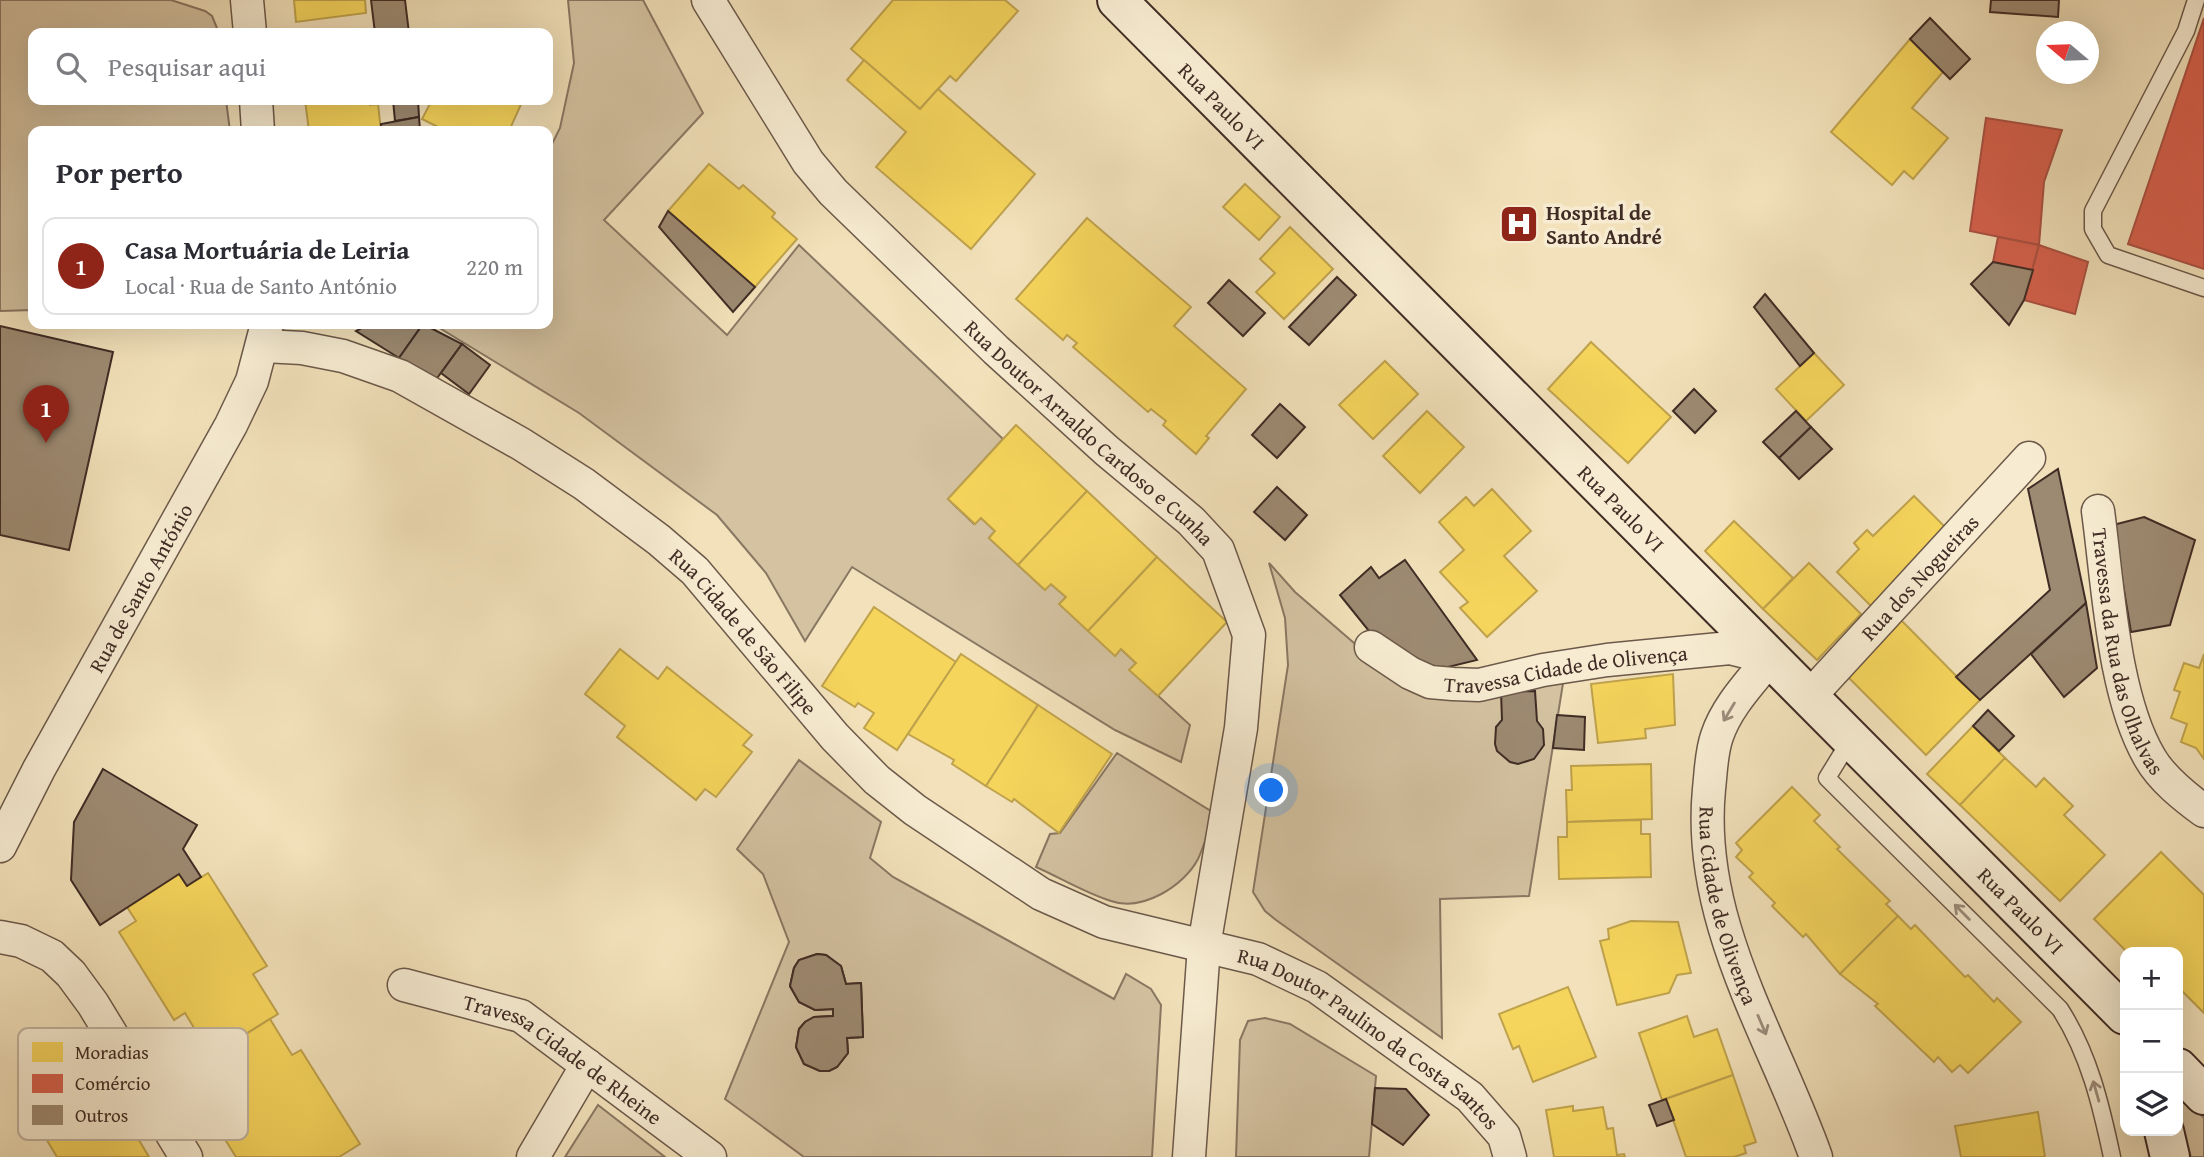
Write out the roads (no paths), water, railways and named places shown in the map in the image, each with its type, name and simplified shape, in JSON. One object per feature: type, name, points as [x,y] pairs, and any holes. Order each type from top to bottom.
[{"type":"main road","name":"Rua Paulo VI","points":[[1117,0],[2120,1010]]},
{"type":"main road","points":[[2183,1073],[2204,1095]]},
{"type":"main road","points":[[2165,1136],[2170,1157]]},
{"type":"street","points":[[247,0],[250,28]]},
{"type":"street","name":"Rua Doutor Arnaldo Cardoso e Cunha","points":[[708,0],[808,162],[833,192],[996,350],[1106,450],[1191,521],[1218,550],[1249,635],[1241,728],[1204,946],[1189,1157]]},
{"type":"street","points":[[256,105],[258,126]]},
{"type":"street","name":"Rua Cidade de São Filipe","points":[[266,335],[302,348],[343,356],[400,376],[542,457],[648,532],[695,571],[835,737],[877,780],[915,810],[1041,894],[1104,922],[1204,946]]},
{"type":"street","name":"Rua de Santo António","points":[[0,846],[39,769],[231,425],[253,381],[266,335]]},
{"type":"street","name":"Rua dos Nogueiras","points":[[1809,697],[2029,458]]},
{"type":"street","name":"Travessa da Rua das Olhalvas","points":[[2098,511],[2115,636],[2135,721],[2150,760],[2186,797],[2204,811]]},
{"type":"street","name":"Travessa Cidade de Olivença","points":[[1371,647],[1410,674],[1430,682],[1479,685],[1543,670],[1607,660],[1730,648],[1770,657]]},
{"type":"street","name":"Rua Cidade de Olivença","points":[[1770,657],[1729,710],[1716,737],[1707,806],[1712,884],[1730,947],[1816,1157]]},
{"type":"street","points":[[0,937],[21,941],[52,956],[71,974],[108,1028]]},
{"type":"street","name":"Rua Doutor Paulino da Costa Santos","points":[[1204,946],[1258,959],[1317,987],[1470,1097],[1504,1136],[1510,1157]]},
{"type":"street","name":"Travessa Cidade de Rheine","points":[[404,985],[521,1016],[710,1157]]},
{"type":"street","points":[[533,1157],[587,1065]]},
{"type":"street","points":[[176,1140],[186,1157]]},
{"type":"lane","points":[[2196,0],[2186,30],[2093,211],[2093,229],[2108,255],[2204,288]]},
{"type":"lane","points":[[1851,739],[1827,778],[2060,1009],[2076,1034],[2090,1068],[2112,1157]]},
{"type":"place","name":"Hospital de Santo André","points":[[1519,224]]},
{"type":"place","name":"Casa Mortuária de Leiria","points":[[46,443]]}]
